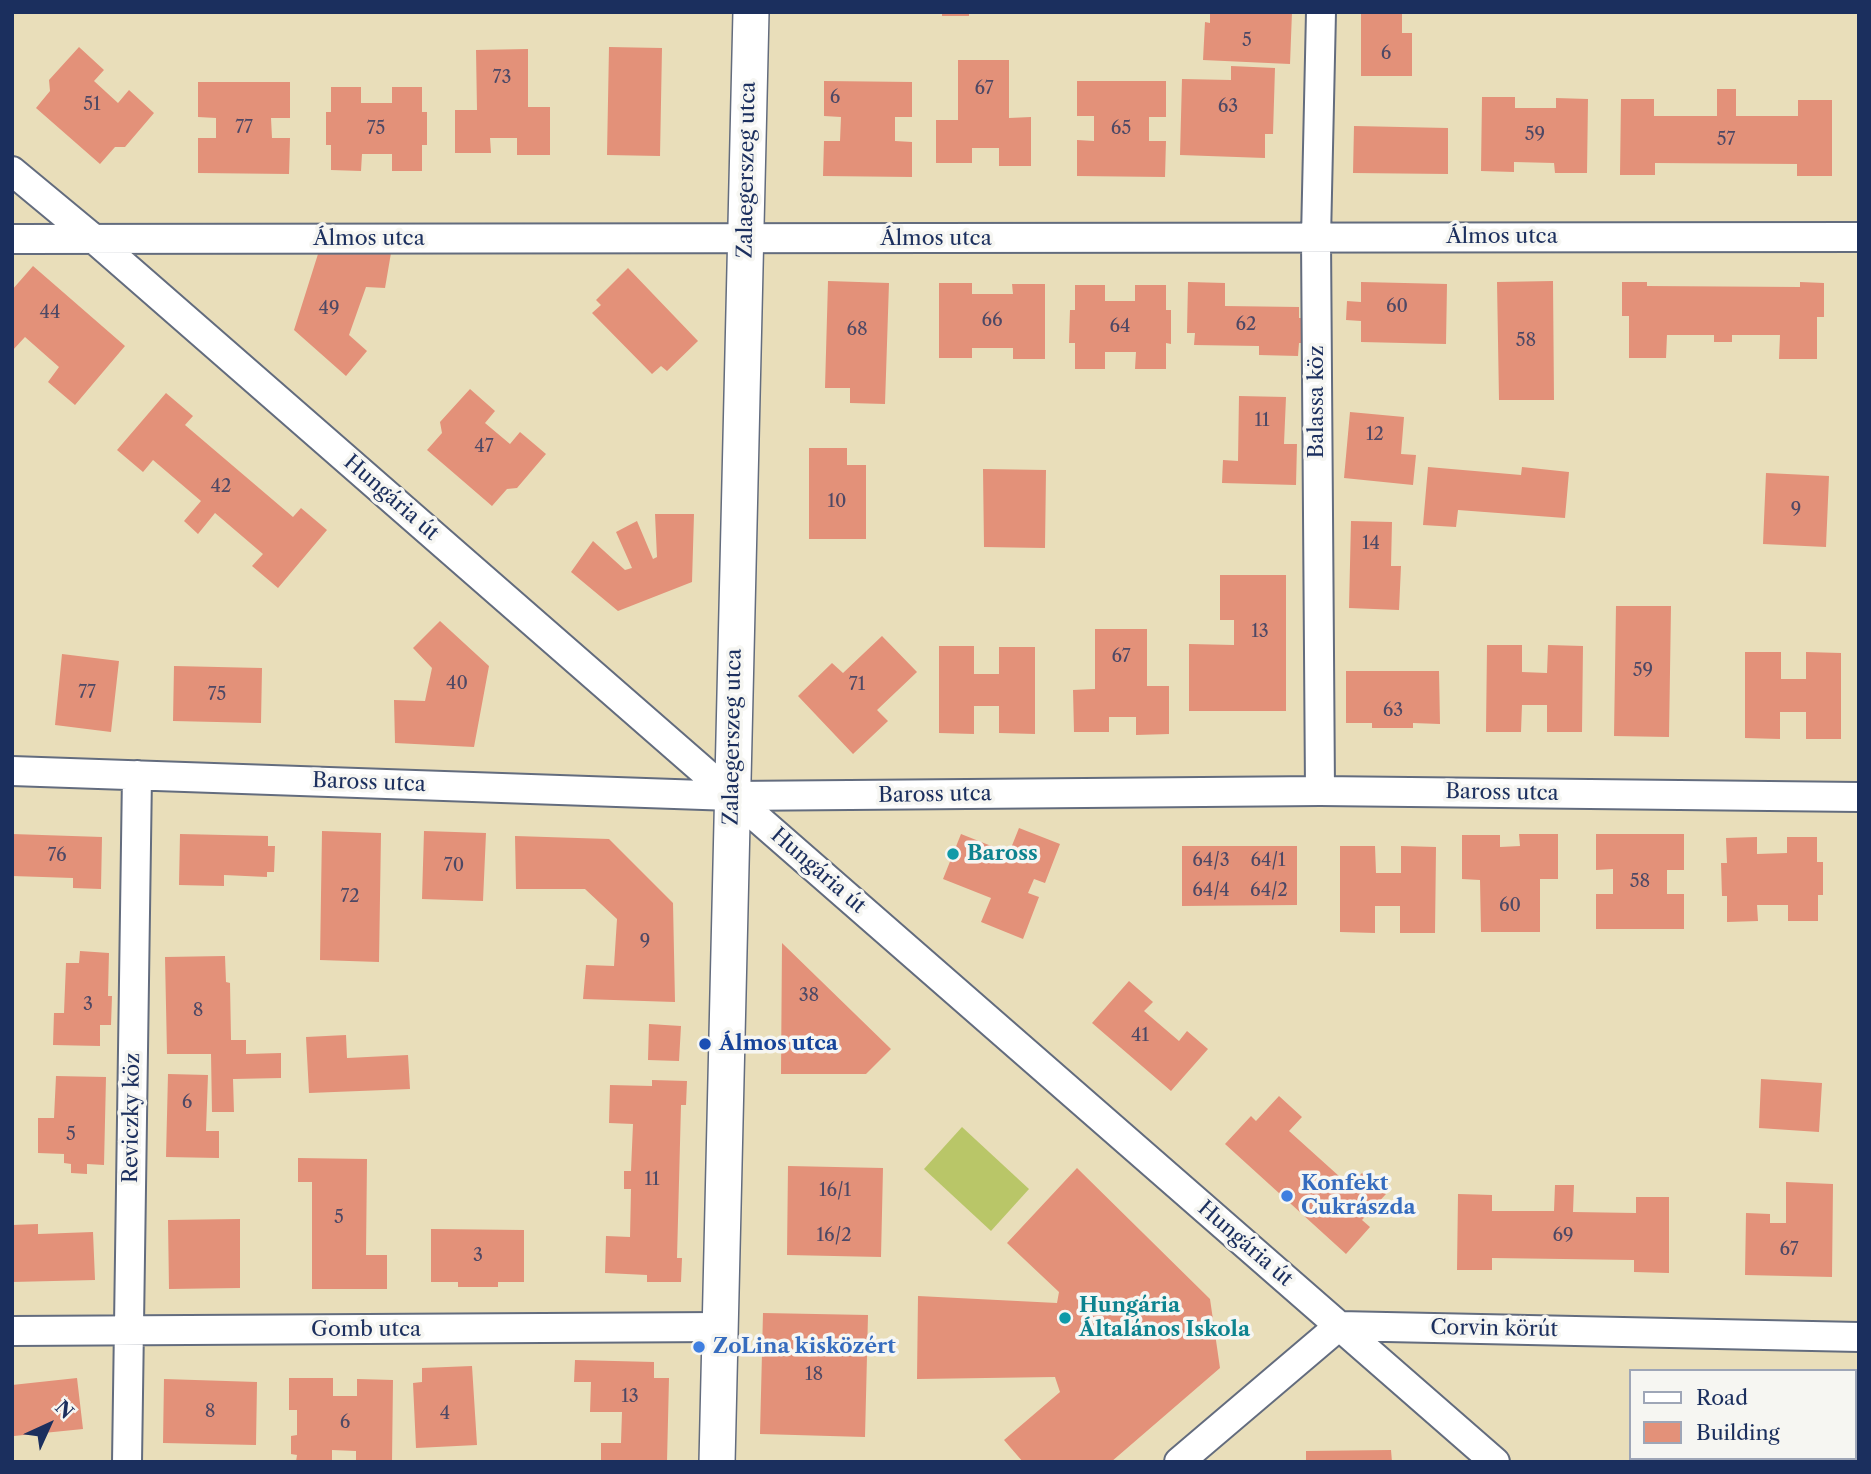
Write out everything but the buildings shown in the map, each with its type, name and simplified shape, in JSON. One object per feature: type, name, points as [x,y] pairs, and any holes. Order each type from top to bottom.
[{"type":"street","name":"Zalaegerszeg utca","points":[[716,1462],[751,12]]},
{"type":"street","name":"Balassa köz","points":[[1320,791],[1316,238],[1321,12]]},
{"type":"street","name":"Hungária út","points":[[12,171],[94,239],[1496,1462]]},
{"type":"street","name":"Álmos utca","points":[[12,239],[1859,236]]},
{"type":"street","name":"Baross utca","points":[[12,771],[732,796],[1320,791],[1859,797]]},
{"type":"street","name":"Reviczky köz","points":[[127,1462],[137,775]]},
{"type":"street","name":"Corvin körút","points":[[1339,1325],[1859,1337]]},
{"type":"street","points":[[1179,1462],[1339,1325]]},
{"type":"street","name":"Gomb utca","points":[[12,1331],[720,1327]]},
{"type":"green space","points":[[962,1127],[1029,1189],[991,1231],[924,1169]]},
{"type":"place","name":"Baross","points":[[953,854]]},
{"type":"place","name":"Álmos utca","points":[[705,1044]]},
{"type":"place","name":"Konfekt Cukrászda","points":[[1287,1196]]},
{"type":"place","name":"Hungária Általános Iskola","points":[[1065,1318]]},
{"type":"place","name":"ZoLina kisközért","points":[[699,1347]]}]
